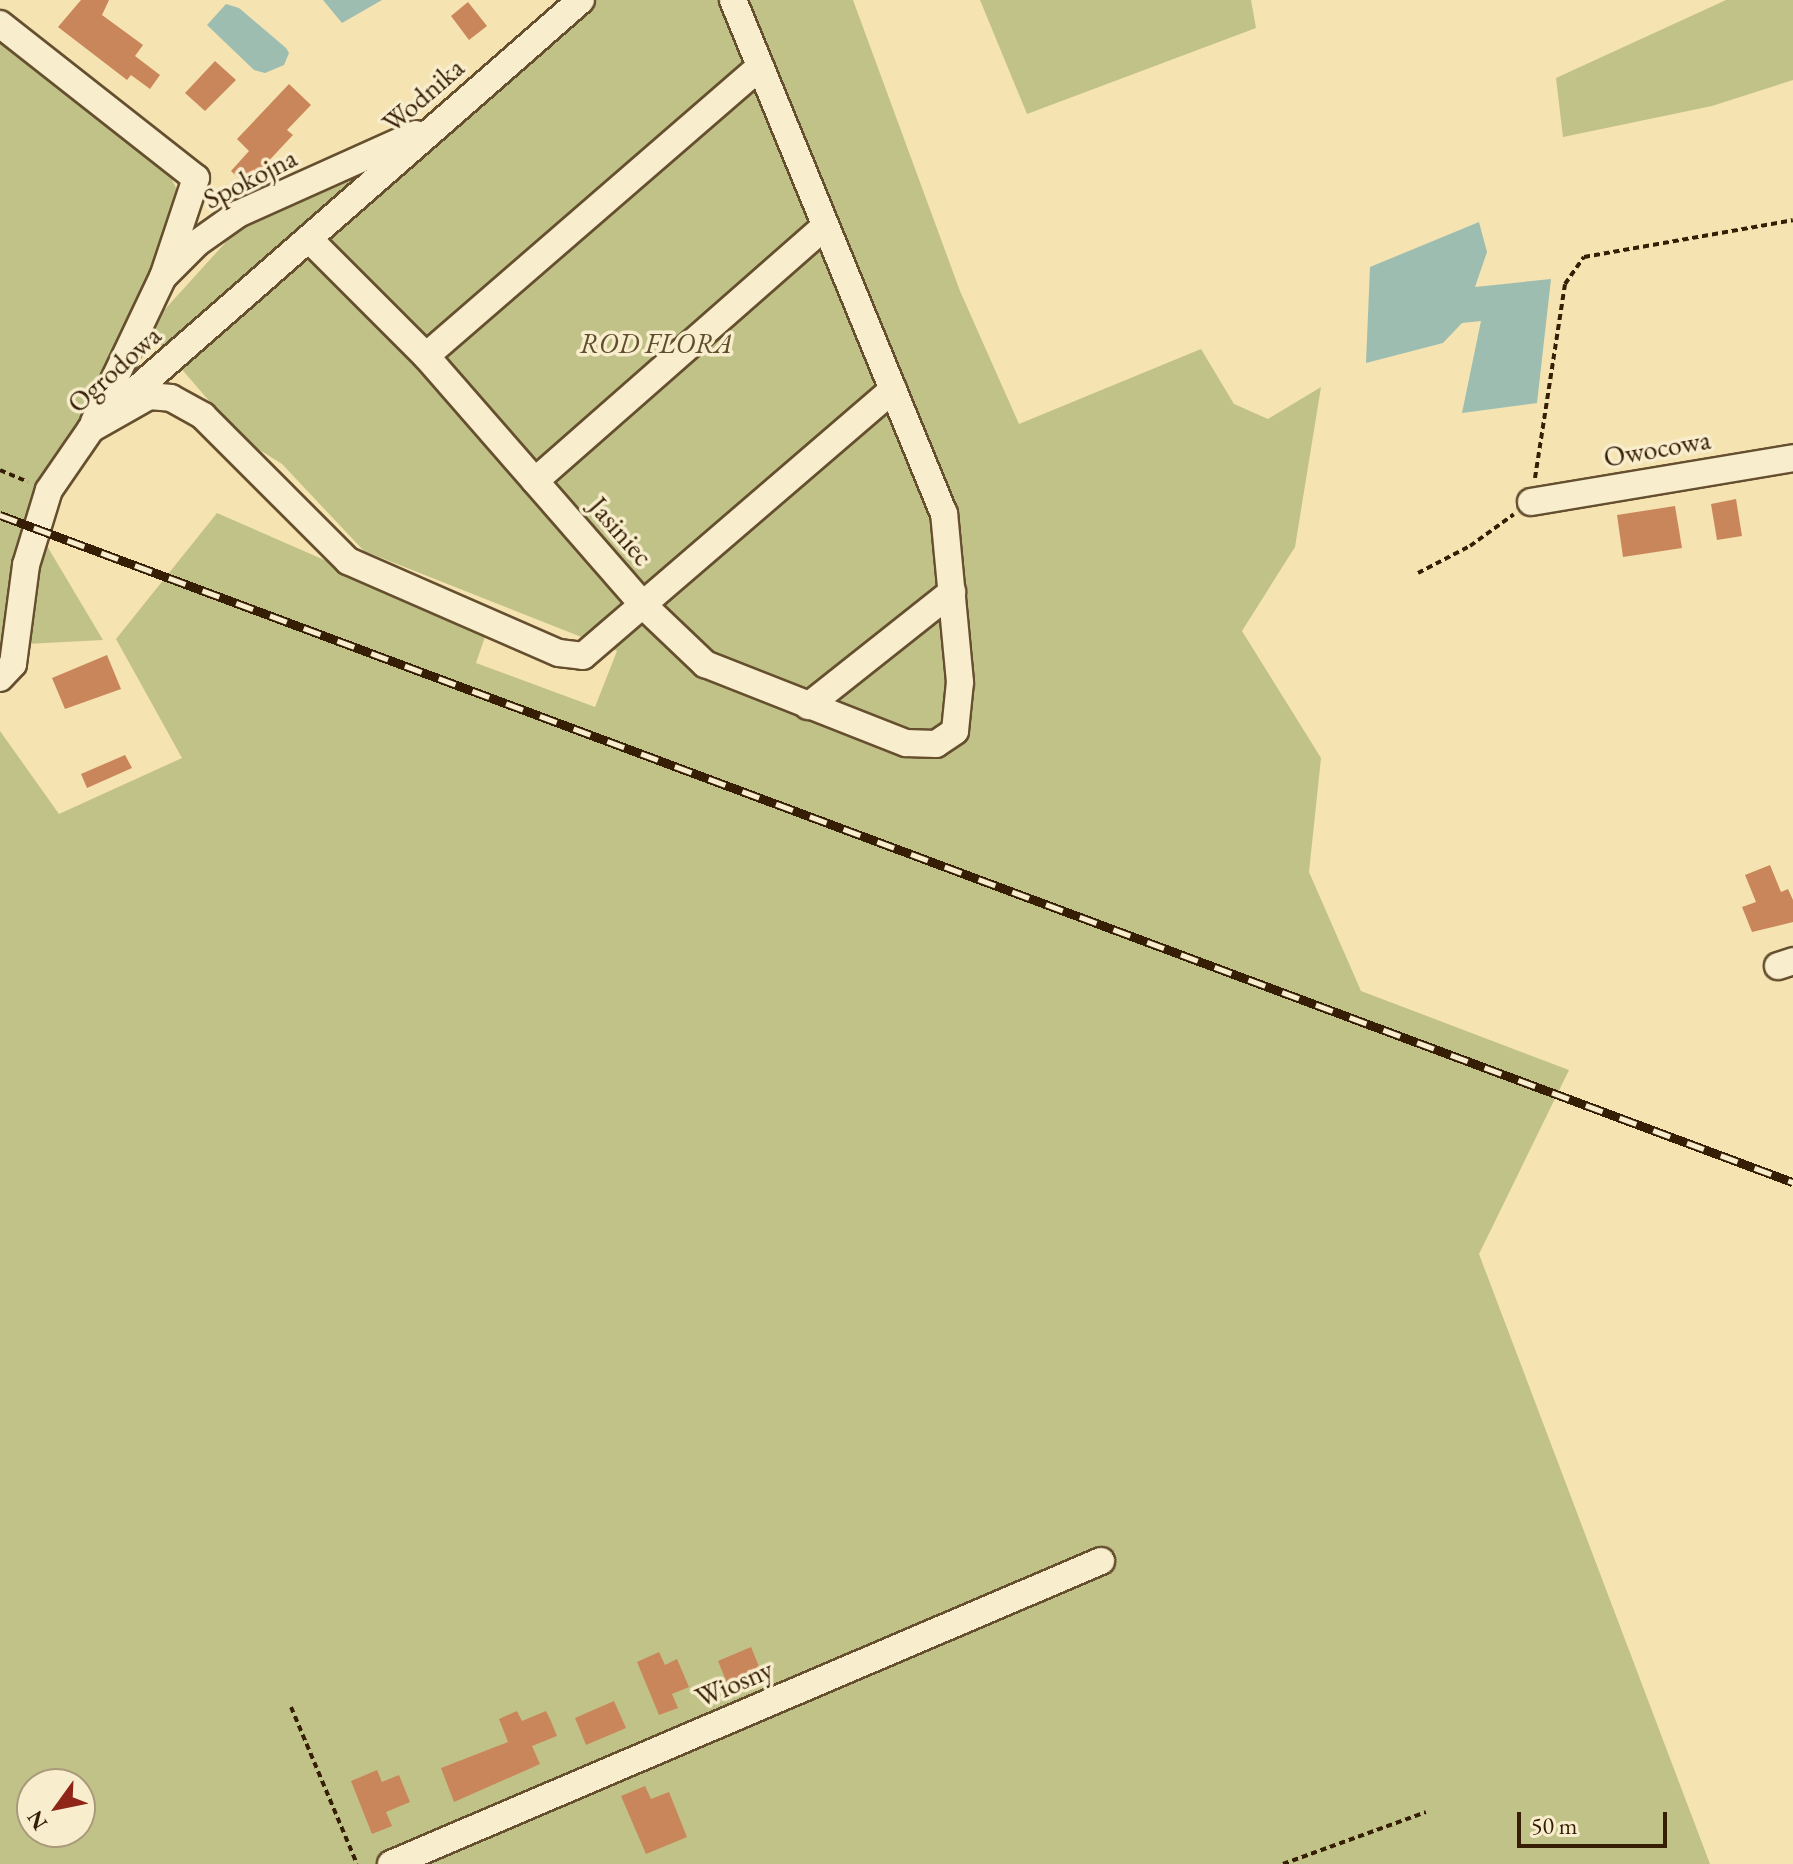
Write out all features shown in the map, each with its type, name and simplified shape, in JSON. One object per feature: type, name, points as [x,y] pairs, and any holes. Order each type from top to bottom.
[{"type":"street","name":"Wodnika","points":[[310,240],[581,0]]},
{"type":"street","points":[[733,0],[944,514],[952,592],[808,706]]},
{"type":"street","name":"Spokojna","points":[[0,24],[196,178],[163,277]]},
{"type":"street","points":[[426,356],[760,67]]},
{"type":"street","name":"Spokojna","points":[[163,277],[197,243],[238,214],[438,124]]},
{"type":"street","points":[[535,481],[825,226]]},
{"type":"street","name":"Jasiniec","points":[[310,240],[426,356],[643,605],[705,664],[906,743],[936,744],[955,731],[960,682],[952,592]]},
{"type":"street","name":"Ogrodowa","points":[[0,678],[13,664],[26,565],[49,490],[91,429],[310,240]]},
{"type":"street","points":[[91,429],[163,277]]},
{"type":"street","points":[[91,429],[149,396],[171,398],[203,416],[348,561],[559,653],[583,656],[893,389]]},
{"type":"street","name":"Owocowa","points":[[1531,502],[1793,458]]},
{"type":"street","name":"Wiosny","points":[[391,1864],[1101,1561]]},
{"type":"path","points":[[1418,573],[1470,546],[1531,502],[1565,284],[1584,257],[1793,220]]},
{"type":"path","points":[[0,470],[49,490]]},
{"type":"path","points":[[291,1707],[357,1864]]},
{"type":"path","points":[[1283,1864],[1387,1822],[1426,1812]]},
{"type":"green space","name":"ROD FLORA","points":[[590,0],[853,0],[960,291],[1019,424],[1201,349],[1234,404],[1268,419],[1321,387],[1295,547],[1242,631],[1321,758],[1309,872],[1361,991],[1569,1070],[1479,1254],[1710,1864],[0,1864],[0,731],[59,814],[182,758],[116,639],[217,513],[487,631],[476,663],[595,707],[617,651],[364,551],[282,464],[242,439],[147,329],[235,232],[446,125]]},
{"type":"green space","points":[[980,0],[1251,0],[1256,28],[1027,114]]},
{"type":"green space","points":[[1726,0],[1793,0],[1793,80],[1712,106],[1563,137],[1556,78]]},
{"type":"green space","points":[[0,35],[165,164],[176,188],[174,216],[96,398],[28,514],[103,640],[7,645],[0,690]]},
{"type":"shaded area","points":[[323,0],[382,0],[342,23]]},
{"type":"shaded area","points":[[226,4],[239,8],[286,48],[289,53],[284,65],[265,73],[254,70],[207,25]]},
{"type":"shaded area","points":[[1479,222],[1487,252],[1475,287],[1551,279],[1537,403],[1462,413],[1481,321],[1462,323],[1443,343],[1366,363],[1370,267]]},
{"type":"building","points":[[81,0],[109,0],[102,15],[143,45],[135,56],[160,75],[150,89],[131,75],[127,80],[58,27]]},
{"type":"building","points":[[468,2],[487,26],[469,40],[451,16]]},
{"type":"building","points":[[215,61],[236,80],[205,111],[185,93]]},
{"type":"building","points":[[289,84],[311,105],[287,130],[293,135],[246,185],[231,171],[249,151],[237,139]]},
{"type":"building","points":[[1736,499],[1742,536],[1717,540],[1711,504]]},
{"type":"building","points":[[1675,506],[1682,548],[1623,557],[1617,515]]},
{"type":"building","points":[[107,655],[121,689],[65,709],[52,678]]},
{"type":"building","points":[[125,755],[132,768],[87,788],[81,774]]},
{"type":"building","points":[[1770,865],[1781,892],[1788,889],[1793,900],[1793,922],[1752,932],[1742,907],[1756,902],[1745,875]]},
{"type":"building","points":[[751,1647],[760,1669],[727,1683],[718,1661]]},
{"type":"building","points":[[659,1652],[665,1665],[677,1659],[689,1687],[672,1694],[678,1708],[659,1715],[637,1662]]},
{"type":"building","points":[[614,1701],[626,1728],[586,1745],[575,1718]]},
{"type":"building","points":[[517,1711],[522,1721],[546,1711],[550,1719],[557,1736],[532,1746],[540,1764],[454,1802],[441,1768],[508,1742],[499,1719]]},
{"type":"building","points":[[377,1770],[382,1782],[399,1775],[410,1802],[386,1812],[392,1826],[372,1834],[351,1781]]},
{"type":"building","points":[[645,1786],[651,1799],[669,1792],[687,1837],[646,1854],[621,1796]]},
{"type":"railway","points":[[0,515],[1793,1182]]}]
